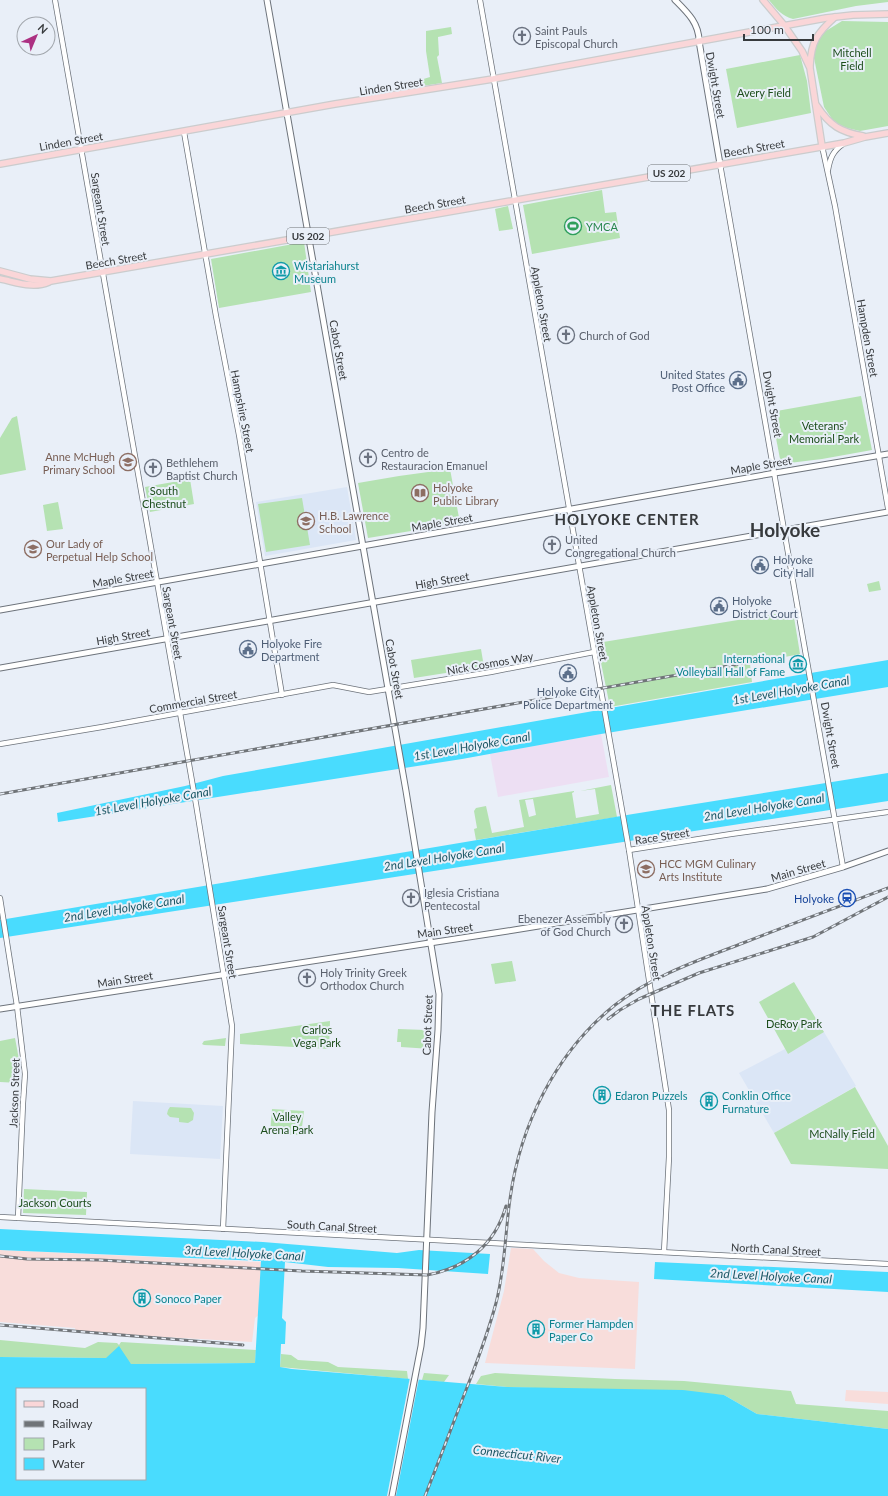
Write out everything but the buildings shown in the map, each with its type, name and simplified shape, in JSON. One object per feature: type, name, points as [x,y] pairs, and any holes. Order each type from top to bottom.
[{"type":"main road","name":"Cabot Street","points":[[266,0],[398,744],[439,994],[432,1112],[426,1272],[421,1346],[392,1496]]},
{"type":"main road","name":"Dwight Street","points":[[675,0],[687,12],[695,23],[699,33],[699,41],[720,164]]},
{"type":"main road","name":"Hampden Street","points":[[763,0],[784,25],[802,51],[810,68],[822,146]]},
{"type":"main road","name":"Linden Street","points":[[0,164],[287,113],[493,79],[784,25],[835,17],[888,14]]},
{"type":"main road","points":[[810,68],[811,55],[815,39],[822,28],[835,17]]},
{"type":"main road","points":[[816,104],[827,120],[836,127],[849,134],[865,137]]},
{"type":"main road","name":"US 202","points":[[822,146],[844,143],[888,133]]},
{"type":"main road","name":"Beech Street","points":[[0,271],[30,279],[51,281],[822,146]]},
{"type":"main road","name":"Beech Street","points":[[0,279],[34,286],[41,286],[51,281]]},
{"type":"main road","name":"Maple Street","points":[[0,610],[888,454]]},
{"type":"main road","name":"High Street","points":[[0,668],[888,512]]},
{"type":"main road","name":"Main Street","points":[[0,1009],[224,973],[514,930],[779,887],[888,851]]},
{"type":"street","name":"Sargeant Street","points":[[55,0],[196,804],[224,973],[232,1036],[223,1229]]},
{"type":"street","name":"Appleton Street","points":[[480,0],[580,566],[587,618],[629,850],[670,1123],[670,1157],[664,1252]]},
{"type":"street","name":"Hampshire Street","points":[[184,132],[227,376],[239,434],[282,695]]},
{"type":"street","name":"Hampden Street","points":[[828,172],[830,157],[836,149],[844,143]]},
{"type":"street","name":"Hampden Street","points":[[822,146],[835,206],[888,508]]},
{"type":"street","name":"Dwight Street","points":[[720,164],[843,867]]},
{"type":"street","name":"Nick Cosmos Way","points":[[388,689],[490,672],[594,652]]},
{"type":"street","name":"Commercial Street","points":[[0,744],[334,685],[369,692],[388,689]]},
{"type":"street","name":"Race Street","points":[[629,850],[835,818],[888,812]]},
{"type":"street","name":"Jackson Street","points":[[0,898],[17,1006],[25,1074],[18,1218]]},
{"type":"street","name":"South Canal Street","points":[[0,1217],[427,1242],[664,1252]]},
{"type":"street","name":"North Canal Street","points":[[664,1252],[888,1264]]},
{"type":"shaded area","name":"H.B. Lawrence School","points":[[347,487],[356,540],[265,556],[256,502]]},
{"type":"shaded area","points":[[601,734],[609,777],[498,797],[490,754]]},
{"type":"shaded area","points":[[824,1032],[856,1086],[774,1133],[739,1073],[785,1049],[788,1054]]},
{"type":"shaded area","points":[[133,1101],[223,1106],[220,1159],[130,1154]]},
{"type":"shaded area","points":[[511,1248],[533,1249],[544,1261],[559,1273],[579,1278],[639,1282],[635,1369],[485,1363],[504,1291]]},
{"type":"shaded area","points":[[0,1250],[261,1262],[260,1314],[255,1318],[252,1342],[76,1332],[75,1328],[0,1322]]},
{"type":"shaded area","points":[[846,1390],[888,1392],[888,1404],[845,1401]]},
{"type":"green space","points":[[769,0],[888,0],[888,2],[856,6],[793,19],[780,12]]},
{"type":"green space","name":"Mitchell Field","points":[[842,21],[888,22],[888,126],[860,131],[847,128],[838,124],[832,119],[824,107],[814,58],[816,45],[821,34]]},
{"type":"green space","points":[[451,27],[452,34],[438,37],[439,55],[437,57],[442,83],[409,88],[407,84],[430,77],[426,51],[426,31]]},
{"type":"green space","name":"Avery Field","points":[[800,55],[807,81],[811,113],[737,128],[726,69]]},
{"type":"green space","name":"YMCA","points":[[602,190],[605,213],[616,212],[620,238],[532,254],[523,205]]},
{"type":"green space","points":[[508,206],[513,229],[499,231],[495,209]]},
{"type":"green space","points":[[304,242],[311,292],[219,308],[211,259]]},
{"type":"green space","name":"Veterans' Memorial Park","points":[[861,396],[872,450],[822,459],[781,464],[771,412]]},
{"type":"green space","points":[[17,416],[26,470],[0,475],[0,438],[12,418]]},
{"type":"green space","points":[[450,469],[460,523],[368,538],[358,483]]},
{"type":"green space","name":"South Chestnut","points":[[190,479],[194,504],[150,512],[145,487]]},
{"type":"green space","points":[[302,498],[310,545],[266,552],[258,504]]},
{"type":"green space","points":[[58,502],[63,529],[47,531],[43,505]]},
{"type":"green space","points":[[879,581],[881,590],[869,592],[867,584]]},
{"type":"green space","points":[[793,611],[800,654],[750,664],[752,682],[610,707],[597,643]]},
{"type":"green space","points":[[481,649],[484,667],[414,678],[411,660]]},
{"type":"green space","points":[[611,785],[617,817],[476,840],[474,829],[477,828],[474,811],[476,808],[486,806],[492,833],[524,827],[519,800],[574,791],[572,793],[576,818],[599,814],[595,789],[580,791]],"holes":[[[533,799],[536,815],[529,817],[525,800]]]},
{"type":"green space","points":[[512,961],[516,981],[495,984],[491,964]]},
{"type":"green space","name":"DeRoy Park","points":[[794,982],[824,1032],[788,1054],[759,1002]]},
{"type":"green space","name":"Carlos Vega Park","points":[[330,1021],[329,1049],[240,1044],[240,1034]]},
{"type":"green space","points":[[398,1029],[426,1030],[426,1037],[431,1036],[431,1049],[401,1047],[401,1042],[397,1042]]},
{"type":"green space","points":[[15,1038],[20,1065],[19,1083],[0,1082],[0,1041]]},
{"type":"green space","points":[[226,1038],[225,1046],[202,1044],[204,1041]]},
{"type":"green space","name":"McNally Field","points":[[855,1087],[888,1146],[888,1169],[791,1164],[774,1133]]},
{"type":"green space","points":[[170,1107],[191,1108],[194,1113],[193,1120],[188,1123],[179,1122],[179,1118],[170,1117],[167,1114]]},
{"type":"green space","name":"Valley Arena Park","points":[[272,1109],[304,1111],[301,1135],[270,1134]]},
{"type":"green space","name":"Jackson Courts","points":[[24,1189],[87,1192],[86,1215],[23,1213]]},
{"type":"green space","points":[[0,1340],[85,1348],[98,1342],[117,1343],[119,1345],[121,1342],[256,1350],[255,1363],[131,1364],[106,1358],[0,1357]]},
{"type":"green space","points":[[281,1354],[291,1355],[298,1360],[328,1362],[338,1367],[407,1371],[408,1379],[280,1367]]},
{"type":"green space","points":[[424,1373],[449,1375],[444,1382],[422,1380]]},
{"type":"green space","points":[[495,1373],[684,1381],[791,1391],[796,1404],[888,1411],[888,1429],[757,1414],[724,1395],[507,1387],[476,1384],[481,1376]]},
{"type":"water","name":"1st Level Holyoke Canal","points":[[888,660],[888,687],[601,734],[462,759],[58,822],[57,813],[185,786],[223,776]]},
{"type":"water","name":"2nd Level Holyoke Canal","points":[[888,773],[888,801],[0,938],[0,920]]},
{"type":"water","points":[[0,1229],[263,1242],[397,1253],[419,1250],[490,1254],[488,1274],[398,1268],[328,1267],[285,1262],[282,1318],[286,1322],[285,1344],[281,1344],[280,1367],[507,1387],[683,1390],[724,1395],[757,1414],[888,1429],[888,1496],[0,1496],[0,1357],[106,1358],[119,1346],[131,1364],[255,1363],[261,1261],[0,1250]]},
{"type":"water","name":"2nd Level Holyoke Canal","points":[[655,1262],[888,1272],[888,1292],[654,1279]]},
{"type":"pier","points":[[410,1377],[419,1378],[396,1496],[387,1496]]},
{"type":"railway","points":[[0,794],[751,662]]},
{"type":"railway","points":[[425,1496],[478,1358],[496,1303],[503,1264],[510,1199],[522,1144],[532,1117],[544,1092],[558,1068],[575,1045],[594,1024],[615,1005],[644,985],[710,956],[888,888]]},
{"type":"railway","points":[[608,1019],[639,999],[699,973],[813,937],[888,897]]},
{"type":"railway","points":[[0,1256],[27,1259],[100,1260],[302,1271],[427,1275],[454,1267],[477,1252],[494,1232],[501,1220],[506,1206]]},
{"type":"railway","points":[[0,1325],[243,1345]]},
{"type":"place","name":"Saint Pauls Episcopal Church","points":[[522,36]]},
{"type":"place","name":"YMCA","points":[[573,226]]},
{"type":"place","name":"Wistariahurst Museum","points":[[281,271]]},
{"type":"place","name":"Church of God","points":[[566,335]]},
{"type":"place","name":"United States Post Office","points":[[738,380]]},
{"type":"place","name":"Centro de Restauracion Emanuel","points":[[368,458]]},
{"type":"place","name":"Anne McHugh Primary School","points":[[128,462]]},
{"type":"place","name":"Bethlehem Baptist Church","points":[[153,468]]},
{"type":"place","name":"Holyoke Public Library","points":[[420,493]]},
{"type":"place","name":"H.B. Lawrence School","points":[[306,521]]},
{"type":"place","name":"United Congregational Church","points":[[552,545]]},
{"type":"place","name":"Our Lady of Perpetual Help School","points":[[33,549]]},
{"type":"place","name":"Holyoke City Hall","points":[[760,565]]},
{"type":"place","name":"Holyoke District Court","points":[[719,606]]},
{"type":"place","name":"Holyoke Fire Department","points":[[248,649]]},
{"type":"place","name":"International Volleyball Hall of Fame","points":[[798,664]]},
{"type":"place","name":"Holyoke City Police Department","points":[[568,673]]},
{"type":"place","name":"HCC MGM Culinary Arts Institute","points":[[646,869]]},
{"type":"place","name":"Iglesia Cristiana Pentecostal","points":[[411,898]]},
{"type":"place","name":"Holyoke","points":[[847,898]]},
{"type":"place","name":"Ebenezer Assembly of God Church","points":[[624,924]]},
{"type":"place","name":"Holy Trinity Greek Orthodox Church","points":[[307,978]]},
{"type":"place","name":"Edaron Puzzels","points":[[602,1095]]},
{"type":"place","name":"Conklin Office Furnature","points":[[709,1101]]},
{"type":"place","name":"Sonoco Paper","points":[[142,1298]]},
{"type":"place","name":"Former Hampden Paper Co","points":[[536,1329]]},
{"type":"district","name":"HOLYOKE CENTER","points":[[627,519]]},
{"type":"district","name":"Holyoke","points":[[785,529]]},
{"type":"district","name":"THE FLATS","points":[[693,1010]]},
{"type":"water label","name":"3rd Level Holyoke Canal","points":[[244,1253]]},
{"type":"water label","name":"Connecticut River","points":[[517,1454]]}]
